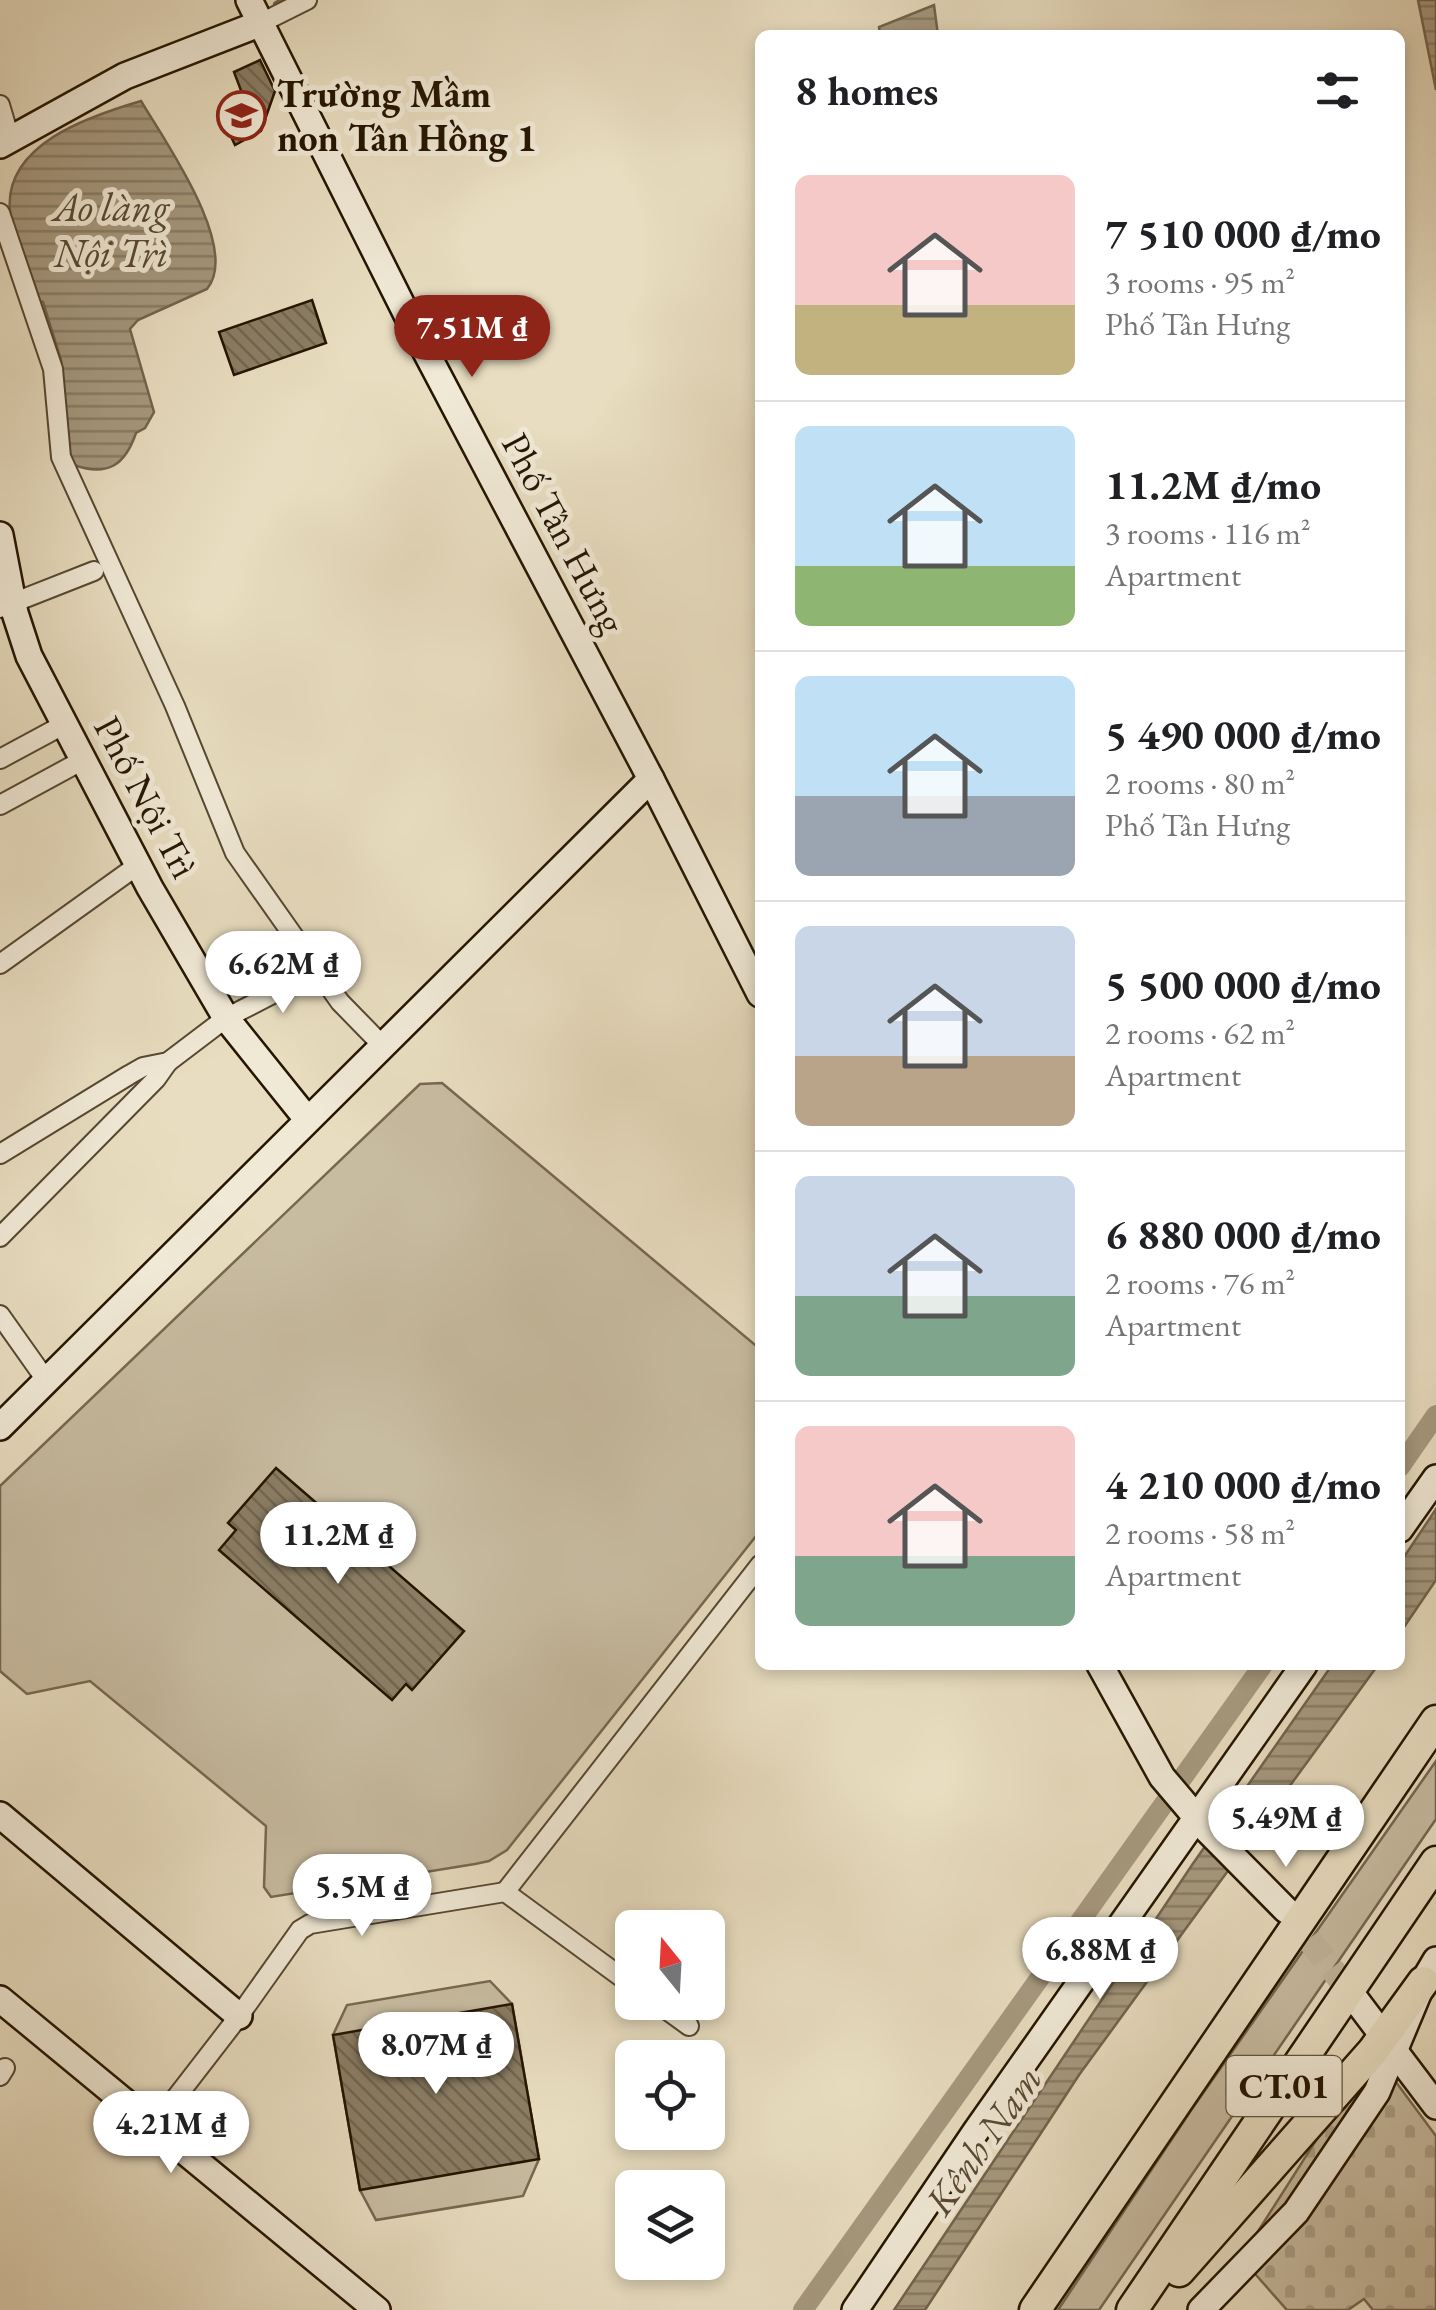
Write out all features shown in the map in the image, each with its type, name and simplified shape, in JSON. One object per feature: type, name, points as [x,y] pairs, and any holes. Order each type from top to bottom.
[{"type":"highway","name":"CT.01","points":[[1035,2310],[1436,1721]]},
{"type":"highway","name":"CT.01","points":[[1132,2310],[1436,1862]]},
{"type":"highway","points":[[1151,2310],[1189,2257],[1388,2043],[1429,1971]]},
{"type":"street","name":"Phố Tân Hưng","points":[[249,0],[418,336],[652,779],[755,984]]},
{"type":"street","points":[[0,105],[5,142],[125,76],[258,24],[307,0]]},
{"type":"street","points":[[0,212],[53,369],[61,458],[175,706],[235,853],[340,1002],[382,1046]]},
{"type":"street","name":"Phố Nội Trì","points":[[1,549],[7,606],[138,865],[226,1018],[307,1120]]},
{"type":"street","points":[[7,606],[94,571]]},
{"type":"street","points":[[0,759],[65,724]]},
{"type":"street","points":[[0,805],[83,760]]},
{"type":"street","points":[[0,1427],[652,779]]},
{"type":"street","points":[[0,964],[138,865]]},
{"type":"street","points":[[0,1237],[156,1079],[168,1062],[226,1018],[318,971]]},
{"type":"street","points":[[0,1154],[143,1067],[168,1062]]},
{"type":"street","points":[[0,1315],[46,1380]]},
{"type":"street","points":[[1405,1522],[1436,1478]]},
{"type":"street","points":[[154,2126],[300,1930],[310,1924],[504,1892],[755,1571]]},
{"type":"street","points":[[1103,1670],[1162,1777],[1196,1818],[1286,1910]]},
{"type":"street","points":[[855,2310],[1300,1670]]},
{"type":"street","points":[[0,1815],[239,2016]]},
{"type":"street","points":[[504,1892],[615,1974]]},
{"type":"street","points":[[1353,1996],[1436,2106]]},
{"type":"street","points":[[0,1999],[377,2310]]},
{"type":"street","points":[[681,2020],[689,2026]]},
{"type":"street","points":[[1200,2310],[1296,2212],[1377,2092],[1388,2043]]},
{"type":"green space","points":[[442,1083],[755,1345],[755,1537],[507,1850],[475,1864],[271,1897],[264,1887],[266,1826],[90,1681],[27,1694],[0,1671],[0,1486],[420,1084]]},
{"type":"green space","points":[[1436,1761],[1436,1819],[1099,2310],[1058,2310],[1192,2109]]},
{"type":"green space","points":[[490,1981],[512,2004],[539,2159],[523,2196],[376,2220],[360,2190],[333,2035],[347,2005]]},
{"type":"green space","points":[[1373,2051],[1436,2136],[1436,2310],[1373,2310],[1364,2299],[1348,2310],[1287,2310],[1241,2258]]},
{"type":"water","points":[[1418,0],[1436,0],[1436,90]]},
{"type":"water","points":[[934,5],[937,30],[879,27]]},
{"type":"water","name":"Ao làng Nội Trì","points":[[141,101],[195,194],[214,248],[215,271],[207,289],[138,320],[130,329],[154,412],[121,460],[96,470],[74,465],[70,455],[61,360],[15,234],[10,212],[12,188],[20,168],[54,137],[98,115]]},
{"type":"water","points":[[1436,1509],[1436,1580],[1405,1626],[1405,1556]]},
{"type":"water","name":"Kênh Nam","points":[[1328,1670],[1374,1670],[1079,2075],[925,2310],[894,2310],[1192,1865]]},
{"type":"building","points":[[260,60],[275,91],[261,131],[235,145],[222,117],[236,110],[242,93],[234,72]]},
{"type":"building","points":[[312,300],[326,343],[234,375],[219,332]]},
{"type":"building","points":[[276,1468],[464,1631],[412,1690],[406,1684],[392,1700],[219,1550],[236,1530],[228,1523]]},
{"type":"building","points":[[512,2004],[539,2159],[360,2190],[333,2035]]},
{"type":"waterway","points":[[276,4],[283,0]]},
{"type":"waterway","points":[[1405,1460],[1436,1415]]},
{"type":"waterway","points":[[803,2310],[1259,1670]]},
{"type":"tunnel","points":[[1286,1910],[1353,1996]]},
{"type":"place","name":"Trường Mầm non Tân Hồng 1","points":[[242,116]]}]
